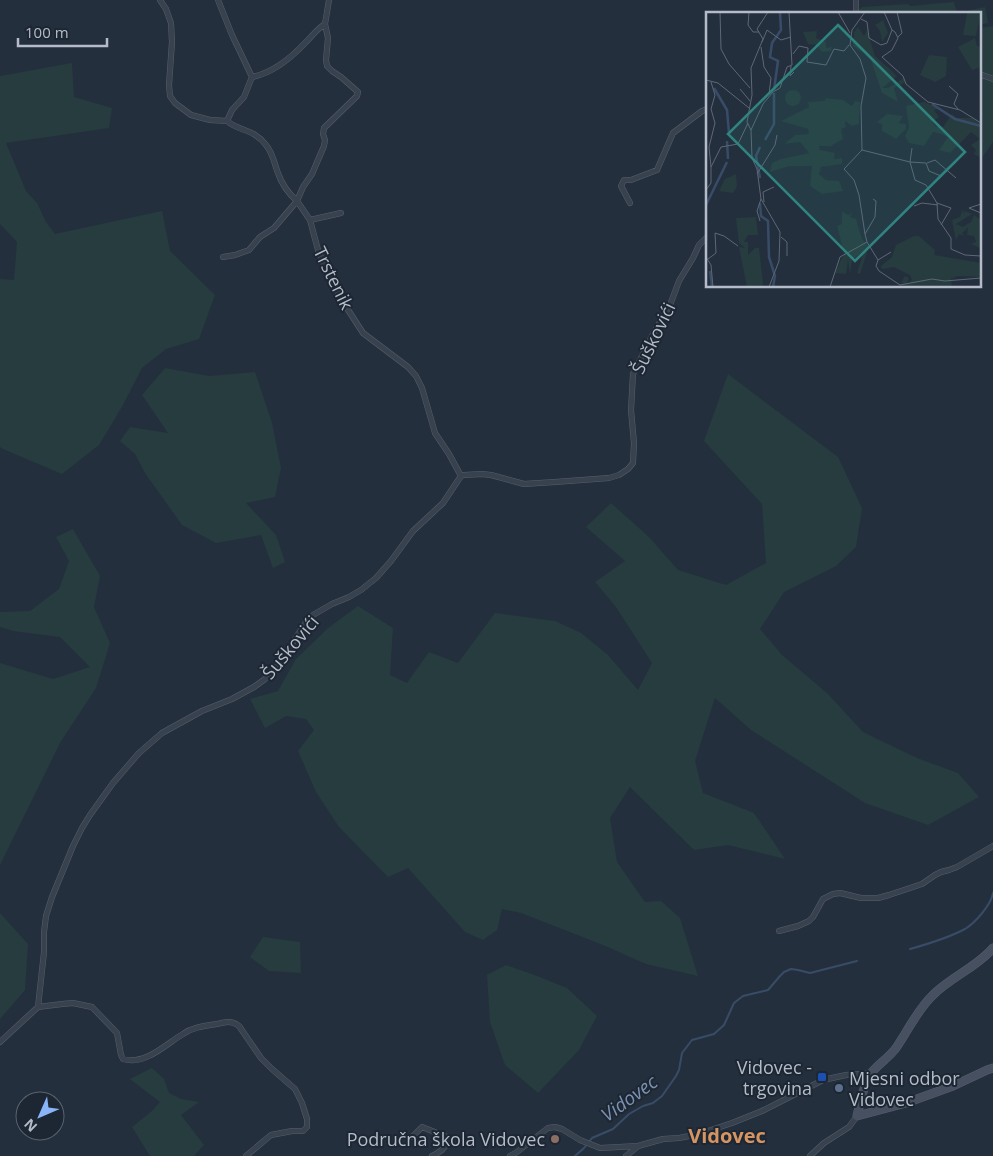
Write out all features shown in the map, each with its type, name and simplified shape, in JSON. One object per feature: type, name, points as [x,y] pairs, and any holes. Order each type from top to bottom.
[{"type":"street","name":"Trstenik","points":[[160,0],[166,9],[171,23],[170,96],[175,103],[191,115],[210,120],[227,121],[252,132],[266,145],[272,154],[284,186],[310,220],[318,250],[343,302],[363,333],[408,367],[416,376],[422,388],[435,433],[461,476]]},
{"type":"street","points":[[218,0],[252,77],[244,97],[232,110],[227,121]]},
{"type":"street","points":[[223,257],[249,250],[260,237],[274,228],[297,202],[324,146],[324,128],[357,96],[358,92],[353,87],[327,66],[328,38],[325,24],[329,0]]},
{"type":"street","points":[[252,77],[267,72],[282,63],[325,24]]},
{"type":"street","points":[[980,74],[993,79]]},
{"type":"street","points":[[630,203],[621,186],[624,180],[632,180],[657,170],[673,133],[706,110]]},
{"type":"street","points":[[310,220],[341,213]]},
{"type":"street","name":"Šuškovići","points":[[38,1008],[46,916],[52,897],[82,828],[113,783],[139,753],[172,726],[232,699],[265,679],[272,672],[307,621],[313,615],[332,604],[361,590],[376,578],[413,531],[443,504],[461,476],[491,475],[524,484],[548,483],[609,478],[619,475],[628,469],[633,463],[634,443],[630,410],[633,374],[670,305],[679,281],[706,237]]},
{"type":"street","points":[[779,931],[809,921],[823,899],[833,894],[840,893],[861,898],[878,898],[889,895],[922,884],[935,875],[956,867],[993,846]]},
{"type":"street","points":[[810,1156],[824,1143],[849,1126],[858,1116],[863,1094],[871,1073],[895,1049],[917,1013],[948,982],[993,948]]},
{"type":"street","points":[[0,1042],[38,1008],[74,1003],[92,1007],[118,1033],[121,1055],[126,1060],[137,1060],[153,1054],[182,1034],[199,1027],[228,1021],[236,1023],[266,1064],[295,1089],[307,1120],[307,1127],[303,1131],[271,1135],[246,1156]]},
{"type":"street","points":[[858,1116],[960,1084],[993,1068]]},
{"type":"street","points":[[510,1156],[548,1128],[555,1127],[600,1148],[638,1146],[664,1139],[699,1134],[762,1111],[823,1080],[846,1075],[871,1073]]},
{"type":"street","points":[[412,1137],[422,1127],[448,1138],[449,1140],[441,1152],[432,1156]]},
{"type":"street","points":[[626,1156],[638,1146]]},
{"type":"green space","points":[[954,2],[957,12],[857,12],[862,7],[908,4],[910,6]]},
{"type":"green space","points":[[985,7],[988,23],[980,25],[980,12],[962,12]]},
{"type":"green space","points":[[993,26],[993,142],[980,161],[980,28]]},
{"type":"green space","points":[[72,63],[74,97],[112,108],[109,128],[6,143],[26,191],[37,203],[46,222],[55,234],[162,211],[170,251],[215,295],[199,339],[166,349],[142,368],[99,445],[62,474],[0,447],[0,279],[14,280],[17,242],[0,224],[0,76]]},
{"type":"green space","points":[[165,368],[209,376],[255,372],[272,423],[281,468],[275,497],[246,503],[276,535],[285,562],[273,568],[261,535],[216,543],[182,525],[145,473],[135,454],[120,441],[130,427],[168,433],[142,395]]},
{"type":"green space","points":[[728,374],[838,457],[862,508],[856,547],[836,566],[784,592],[760,629],[782,655],[827,693],[863,732],[917,758],[958,773],[979,797],[928,825],[865,803],[751,730],[715,698],[695,761],[703,793],[754,813],[785,859],[728,845],[694,850],[630,787],[610,818],[617,862],[645,902],[661,901],[680,918],[698,976],[646,964],[521,913],[502,909],[497,930],[483,940],[465,932],[408,868],[388,877],[339,827],[316,792],[298,751],[314,730],[306,719],[286,716],[265,728],[250,699],[278,691],[296,659],[328,628],[358,606],[393,628],[390,675],[407,683],[429,652],[458,663],[495,613],[555,621],[581,633],[608,655],[638,690],[652,663],[616,607],[595,582],[625,561],[586,527],[611,503],[649,537],[678,570],[726,585],[766,563],[762,504],[704,441]]},
{"type":"green space","points":[[73,529],[100,576],[94,607],[110,643],[96,688],[60,743],[0,865],[0,663],[53,679],[90,667],[60,637],[13,631],[0,627],[0,612],[30,611],[59,589],[69,561],[56,537]]},
{"type":"green space","points":[[0,913],[28,944],[25,990],[0,1019]]},
{"type":"green space","points":[[263,937],[300,942],[301,973],[269,971],[250,957]]},
{"type":"green space","points":[[506,965],[567,988],[597,1016],[579,1050],[538,1093],[505,1065],[490,1022],[487,975]]},
{"type":"green space","points":[[152,1068],[164,1079],[169,1093],[181,1099],[199,1102],[181,1115],[204,1145],[194,1156],[150,1156],[132,1127],[160,1102],[130,1079]]},
{"type":"waterway","name":"Vidovec","points":[[910,949],[945,938],[965,929],[982,913],[992,898],[993,893]]},
{"type":"waterway","name":"Vidovec","points":[[575,1156],[592,1138],[613,1129],[629,1114],[653,1103],[662,1096],[676,1076],[682,1053],[692,1040],[714,1034],[724,1025],[734,1003],[743,996],[768,990],[784,972],[791,969],[810,973],[857,961]]},
{"type":"place","name":"Vidovec - trgovina","points":[[822,1077]]},
{"type":"place","name":"Mjesni odbor Vidovec","points":[[839,1088]]},
{"type":"place","name":"Područna škola Vidovec","points":[[555,1139]]},
{"type":"district","name":"Vidovec","points":[[727,1135]]}]
